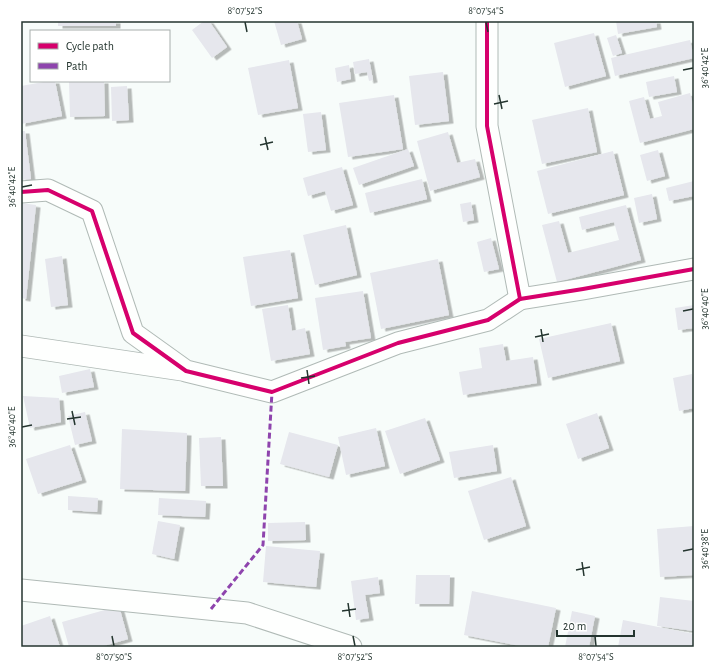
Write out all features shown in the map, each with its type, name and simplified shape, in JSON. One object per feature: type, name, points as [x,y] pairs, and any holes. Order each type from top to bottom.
[{"type":"street","points":[[487,21],[487,126],[520,299]]},
{"type":"street","points":[[21,192],[48,190],[92,211],[133,333],[186,371]]},
{"type":"street","points":[[21,346],[186,371],[272,392],[398,343],[488,320],[520,299],[694,269]]},
{"type":"street","points":[[21,590],[247,613],[351,647]]},
{"type":"building","points":[[58,21],[116,21],[116,26],[58,26]]},
{"type":"building","points":[[204,21],[209,21],[227,47],[212,58],[192,30]]},
{"type":"building","points":[[274,21],[297,21],[302,39],[281,45]]},
{"type":"building","points":[[616,21],[656,21],[657,27],[618,34]]},
{"type":"building","points":[[594,33],[606,76],[565,87],[554,43]]},
{"type":"building","points":[[616,35],[622,53],[613,56],[607,38]]},
{"type":"building","points":[[690,40],[694,58],[615,76],[611,58]]},
{"type":"building","points":[[369,59],[373,80],[369,81],[367,72],[355,74],[353,62]]},
{"type":"building","points":[[289,60],[298,108],[258,115],[248,68]]},
{"type":"building","points":[[349,65],[351,79],[337,82],[335,68]]},
{"type":"building","points":[[443,72],[449,121],[415,125],[409,76]]},
{"type":"building","points":[[674,76],[677,92],[649,97],[646,82]]},
{"type":"building","points":[[43,82],[55,82],[62,116],[21,124],[21,86]]},
{"type":"building","points":[[69,82],[104,82],[105,116],[70,117]]},
{"type":"building","points":[[127,86],[129,120],[112,121],[111,87]]},
{"type":"building","points":[[690,93],[694,108],[694,129],[640,143],[629,101],[644,97],[650,119],[662,116],[658,102]]},
{"type":"building","points":[[394,95],[403,149],[348,157],[339,103]]},
{"type":"building","points":[[588,108],[597,152],[542,164],[532,120]]},
{"type":"building","points":[[321,112],[326,150],[308,152],[303,114]]},
{"type":"building","points":[[21,131],[25,131],[31,179],[21,180]]},
{"type":"building","points":[[448,132],[457,163],[475,159],[480,177],[430,191],[417,141]]},
{"type":"building","points":[[408,149],[414,166],[359,185],[353,168]]},
{"type":"building","points":[[658,150],[665,176],[647,181],[640,155]]},
{"type":"building","points":[[613,151],[624,195],[548,214],[537,171]]},
{"type":"building","points":[[342,167],[353,205],[331,211],[325,191],[308,196],[303,178]]},
{"type":"building","points":[[422,179],[427,199],[370,213],[365,193]]},
{"type":"building","points":[[694,181],[694,196],[669,201],[666,188]]},
{"type":"building","points":[[652,194],[657,219],[639,223],[634,198]]},
{"type":"building","points":[[471,202],[474,220],[463,222],[460,204]]},
{"type":"building","points":[[21,203],[36,205],[26,299],[21,298]]},
{"type":"building","points":[[626,205],[641,260],[557,282],[542,225],[559,221],[568,253],[619,240],[614,222],[582,230],[579,217]]},
{"type":"building","points":[[346,225],[357,275],[315,285],[303,235]]},
{"type":"building","points":[[491,238],[499,269],[484,272],[477,242]]},
{"type":"building","points":[[290,250],[298,298],[251,306],[243,257]]},
{"type":"building","points":[[62,256],[68,305],[51,307],[45,259]]},
{"type":"building","points":[[438,259],[449,315],[381,329],[370,273]]},
{"type":"building","points":[[363,291],[371,338],[345,342],[346,346],[323,350],[315,298]]},
{"type":"building","points":[[288,305],[292,331],[305,328],[310,354],[271,361],[262,309]]},
{"type":"building","points":[[694,305],[694,328],[678,330],[675,308]]},
{"type":"building","points":[[611,323],[620,361],[548,378],[539,339]]},
{"type":"building","points":[[503,344],[506,361],[533,357],[537,383],[463,395],[459,372],[482,368],[479,348]]},
{"type":"building","points":[[90,369],[94,387],[62,393],[59,376]]},
{"type":"building","points":[[692,374],[694,408],[679,411],[673,378]]},
{"type":"building","points":[[23,396],[59,398],[61,422],[30,428]]},
{"type":"building","points":[[85,412],[92,441],[75,445],[68,416]]},
{"type":"building","points":[[597,413],[609,448],[578,459],[566,424]]},
{"type":"building","points":[[425,418],[440,460],[400,474],[385,431]]},
{"type":"building","points":[[376,428],[385,466],[346,475],[338,437]]},
{"type":"building","points":[[122,429],[187,433],[185,491],[120,489]]},
{"type":"building","points":[[289,432],[338,445],[329,477],[280,464]]},
{"type":"building","points":[[221,437],[223,486],[201,486],[199,438]]},
{"type":"building","points":[[70,445],[82,480],[38,494],[26,459]]},
{"type":"building","points":[[493,445],[497,471],[454,478],[449,452]]},
{"type":"building","points":[[511,477],[526,526],[484,540],[468,491]]},
{"type":"building","points":[[68,496],[98,498],[97,512],[68,510]]},
{"type":"building","points":[[159,498],[206,501],[205,517],[158,515]]},
{"type":"building","points":[[158,521],[180,525],[174,559],[152,554]]},
{"type":"building","points":[[305,522],[306,540],[268,541],[268,523]]},
{"type":"building","points":[[694,526],[694,575],[660,577],[657,529]]},
{"type":"building","points":[[266,546],[320,551],[316,587],[263,582]]},
{"type":"building","points":[[416,575],[450,575],[449,604],[415,604]]},
{"type":"building","points":[[378,577],[380,593],[365,595],[369,618],[356,620],[351,581]]},
{"type":"building","points":[[472,591],[556,608],[548,647],[525,647],[464,635]]},
{"type":"building","points":[[660,597],[694,601],[694,631],[657,626]]},
{"type":"building","points":[[119,606],[128,639],[100,647],[69,647],[62,622]]},
{"type":"building","points":[[572,611],[595,616],[589,647],[565,647]]},
{"type":"building","points":[[50,616],[60,647],[21,647],[21,626]]},
{"type":"building","points":[[623,620],[694,634],[694,647],[618,647]]},
{"type":"marked path","points":[[211,609],[263,545],[272,392]]},
{"type":"cycle path","points":[[487,21],[487,126],[520,299],[694,269]]},
{"type":"cycle path","points":[[21,192],[48,190],[92,211],[133,333],[186,371],[272,392],[398,343],[488,320],[520,299]]}]
